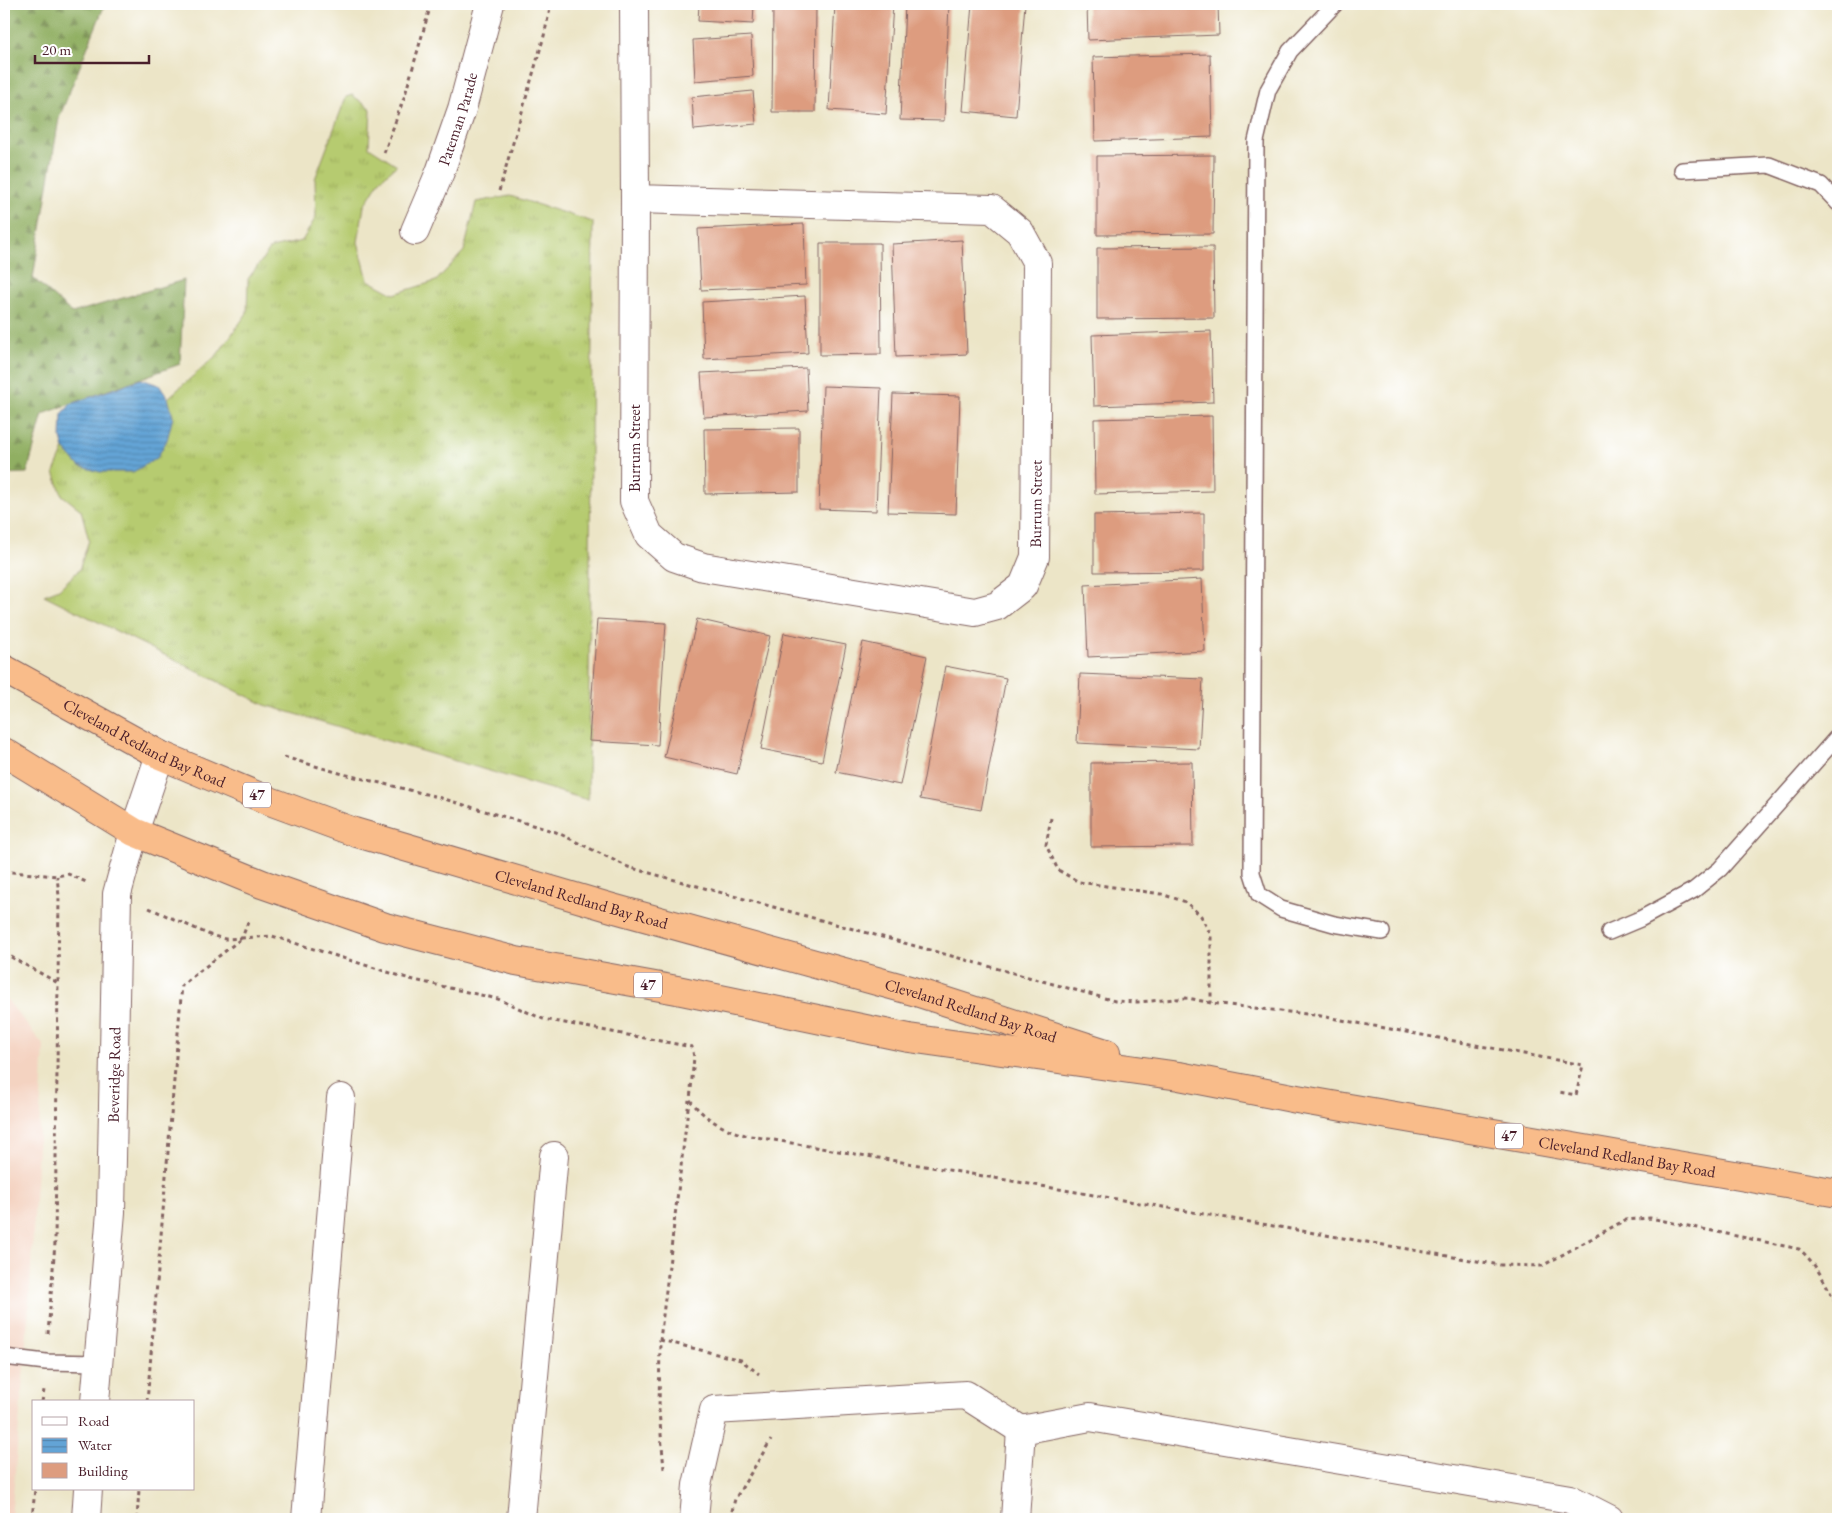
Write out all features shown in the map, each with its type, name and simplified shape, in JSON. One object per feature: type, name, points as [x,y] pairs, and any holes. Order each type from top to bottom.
[{"type":"highway","name":"Cleveland Redland Bay Road","points":[[4,670],[160,755],[268,800],[354,832],[612,908],[913,991],[1179,1076]]},
{"type":"highway","name":"Cleveland Redland Bay Road","points":[[4,752],[134,832],[262,884],[385,927],[516,961],[677,990],[909,1038],[1179,1076],[1838,1193]]},
{"type":"street","name":"Pateman Parade","points":[[415,231],[440,172],[462,108],[490,4]]},
{"type":"street","name":"Burrum Street","points":[[634,4],[634,501],[649,535],[674,557],[703,567],[975,612],[997,606],[1023,586],[1035,557],[1037,263],[1020,232],[992,209],[635,199]]},
{"type":"street","name":"Beveridge Road","points":[[96,1400],[111,1212],[117,894],[134,832],[160,755]]},
{"type":"street","points":[[314,1514],[341,1098]]},
{"type":"street","points":[[521,1519],[554,1156]]},
{"type":"street","points":[[694,1519],[696,1484],[714,1410],[966,1395],[1021,1430],[1090,1417],[1570,1499],[1609,1519]]},
{"type":"street","points":[[1015,1519],[1021,1430]]},
{"type":"street","points":[[86,1519],[88,1490]]},
{"type":"lane","points":[[1335,4],[1290,51],[1268,90],[1256,141],[1252,873],[1259,895],[1281,909],[1334,924],[1382,932]]},
{"type":"lane","points":[[1682,170],[1769,165],[1821,185],[1838,203]]},
{"type":"lane","points":[[1609,932],[1640,919],[1694,890],[1720,868],[1838,736]]},
{"type":"lane","points":[[4,1357],[46,1362],[99,1363]]},
{"type":"path","points":[[384,153],[405,95],[431,4]]},
{"type":"path","points":[[499,190],[544,36],[551,4]]},
{"type":"path","points":[[284,757],[342,774],[434,796],[556,832],[628,867],[1115,1002],[1188,998],[1211,1003],[1315,1015],[1583,1065],[1576,1095],[1559,1092]]},
{"type":"path","points":[[1052,818],[1046,845],[1058,870],[1079,882],[1161,894],[1186,902],[1201,916],[1211,935],[1211,1003]]},
{"type":"path","points":[[42,1400],[54,1243],[59,896],[57,876]]},
{"type":"path","points":[[147,1400],[182,985],[242,938],[248,922]]},
{"type":"path","points":[[242,938],[272,936],[410,979],[498,999],[544,1019],[692,1047],[694,1057],[690,1100],[660,1340],[659,1411],[665,1472]]},
{"type":"path","points":[[4,953],[58,983]]},
{"type":"path","points":[[690,1100],[701,1114],[729,1131],[745,1135],[1500,1265],[1542,1266],[1625,1220],[1650,1218],[1799,1249],[1810,1258],[1821,1272],[1838,1308]]},
{"type":"path","points":[[32,1519],[35,1490]]},
{"type":"path","points":[[137,1519],[139,1490]]},
{"type":"shaded area","points":[[4,996],[44,1046],[28,1319],[11,1519],[4,1519]]},
{"type":"green space","points":[[4,4],[105,4],[59,118],[33,278],[72,313],[184,280],[180,364],[43,414],[27,473],[4,474]]},
{"type":"green space","points":[[352,95],[371,109],[369,147],[397,165],[380,180],[364,206],[358,242],[368,280],[394,294],[436,281],[464,251],[476,202],[510,196],[593,222],[588,800],[265,705],[44,595],[59,589],[79,570],[89,540],[81,510],[62,495],[54,472],[64,449],[79,466],[173,417],[168,398],[217,355],[247,313],[248,279],[271,248],[302,241],[316,217],[315,179],[346,97]]},
{"type":"water","points":[[141,379],[159,385],[168,398],[173,417],[167,440],[157,458],[133,472],[100,472],[79,466],[64,449],[61,438],[62,414],[71,404]]},
{"type":"building","points":[[699,4],[754,4],[753,24],[698,21]]},
{"type":"building","points":[[835,4],[893,4],[886,114],[829,110]]},
{"type":"building","points":[[905,4],[949,4],[944,121],[900,120]]},
{"type":"building","points":[[972,4],[1025,4],[1016,116],[963,111]]},
{"type":"building","points":[[1087,4],[1218,4],[1219,35],[1088,40]]},
{"type":"building","points":[[816,5],[815,112],[772,112],[773,6]]},
{"type":"building","points":[[751,36],[753,76],[695,81],[693,40]]},
{"type":"building","points":[[1210,54],[1212,137],[1095,141],[1093,57]]},
{"type":"building","points":[[753,91],[756,124],[694,130],[692,97]]},
{"type":"building","points":[[1214,155],[1213,234],[1097,235],[1097,156]]},
{"type":"building","points":[[804,224],[806,285],[701,290],[698,229]]},
{"type":"building","points":[[962,240],[967,354],[896,357],[892,244]]},
{"type":"building","points":[[820,243],[880,243],[881,354],[820,355]]},
{"type":"building","points":[[1213,247],[1214,318],[1097,319],[1097,248]]},
{"type":"building","points":[[805,296],[808,353],[704,359],[702,302]]},
{"type":"building","points":[[1211,331],[1213,402],[1094,406],[1092,335]]},
{"type":"building","points":[[806,368],[808,411],[704,417],[701,373]]},
{"type":"building","points":[[823,386],[881,388],[876,511],[819,509]]},
{"type":"building","points":[[893,394],[960,396],[956,514],[888,512]]},
{"type":"building","points":[[1212,416],[1213,491],[1095,494],[1094,419]]},
{"type":"building","points":[[799,428],[799,492],[705,494],[704,429]]},
{"type":"building","points":[[1204,513],[1204,571],[1094,572],[1094,515]]},
{"type":"building","points":[[1202,579],[1205,651],[1088,657],[1085,585]]},
{"type":"building","points":[[597,619],[666,623],[658,745],[589,741]]},
{"type":"building","points":[[697,619],[770,636],[737,774],[664,757]]},
{"type":"building","points":[[784,633],[846,645],[822,761],[761,749]]},
{"type":"building","points":[[863,642],[927,656],[900,785],[836,772]]},
{"type":"building","points":[[945,666],[1006,678],[981,810],[920,799]]},
{"type":"building","points":[[1080,674],[1203,679],[1199,749],[1077,743]]},
{"type":"building","points":[[1192,762],[1193,846],[1091,847],[1091,763]]}]
